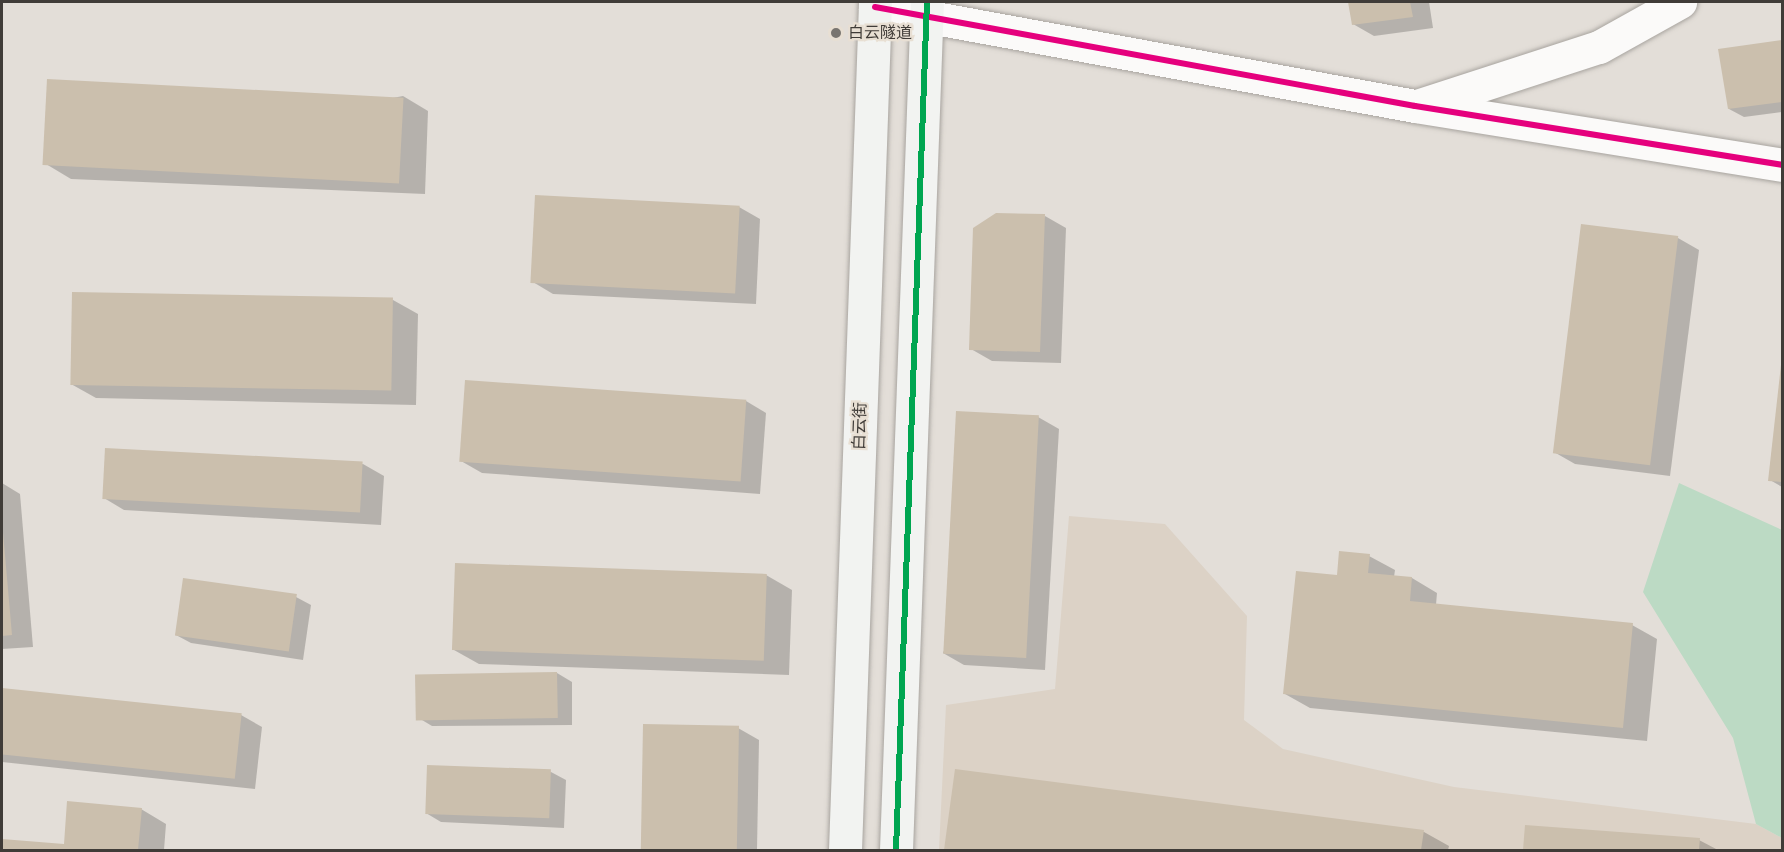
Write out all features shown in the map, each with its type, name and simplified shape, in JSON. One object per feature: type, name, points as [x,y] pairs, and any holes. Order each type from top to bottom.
[{"type":"main road","name":"白云街","points":[[845,850],[875,4]]},
{"type":"main road","points":[[896,850],[927,9]]},
{"type":"street","points":[[1416,106],[1599,47],[1680,2]]},
{"type":"street","points":[[875,4],[927,9],[1416,106],[1782,165]]},
{"type":"shaded area","points":[[1069,516],[1165,524],[1247,616],[1244,720],[1283,749],[1454,787],[1756,824],[1782,838],[1782,850],[939,850],[946,705],[1055,689]]},
{"type":"green space","points":[[1679,483],[1782,530],[1782,838],[1756,824],[1733,738],[1643,592]]},
{"type":"building","points":[[1348,2],[1410,2],[1413,17],[1352,25]]},
{"type":"building","points":[[1782,40],[1782,102],[1728,109],[1718,49]]},
{"type":"building","points":[[47,79],[404,98],[399,184],[42,165]]},
{"type":"building","points":[[535,195],[740,206],[735,294],[530,283]]},
{"type":"building","points":[[996,213],[1045,214],[1040,352],[969,350],[973,228]]},
{"type":"building","points":[[1581,224],[1678,236],[1650,465],[1553,453]]},
{"type":"building","points":[[72,292],[393,298],[391,391],[70,385]]},
{"type":"building","points":[[1782,365],[1782,482],[1768,481]]},
{"type":"building","points":[[465,380],[746,400],[741,481],[459,462]]},
{"type":"building","points":[[956,411],[1039,415],[1026,658],[943,654]]},
{"type":"building","points":[[105,448],[363,462],[360,512],[102,499]]},
{"type":"building","points":[[2,521],[12,635],[2,636]]},
{"type":"building","points":[[1339,551],[1370,554],[1368,573],[1412,577],[1410,601],[1633,623],[1623,728],[1283,694],[1296,571],[1337,575]]},
{"type":"building","points":[[455,563],[767,574],[764,661],[452,650]]},
{"type":"building","points":[[183,578],[297,594],[289,651],[175,635]]},
{"type":"building","points":[[557,672],[558,718],[416,720],[415,674]]},
{"type":"building","points":[[2,688],[242,713],[235,779],[2,754]]},
{"type":"building","points":[[643,724],[739,726],[737,850],[641,850]]},
{"type":"building","points":[[427,765],[551,769],[549,818],[425,814]]},
{"type":"building","points":[[955,769],[1424,830],[1421,850],[944,850]]},
{"type":"building","points":[[67,801],[142,808],[138,850],[2,850],[2,839],[64,844]]},
{"type":"building","points":[[1525,825],[1700,838],[1699,850],[1523,850]]},
{"type":"transit line","points":[[896,850],[927,2]]},
{"type":"transit line","points":[[875,7],[1415,106],[1782,165]]},
{"type":"place","name":"白云隧道","points":[[836,33]]}]
